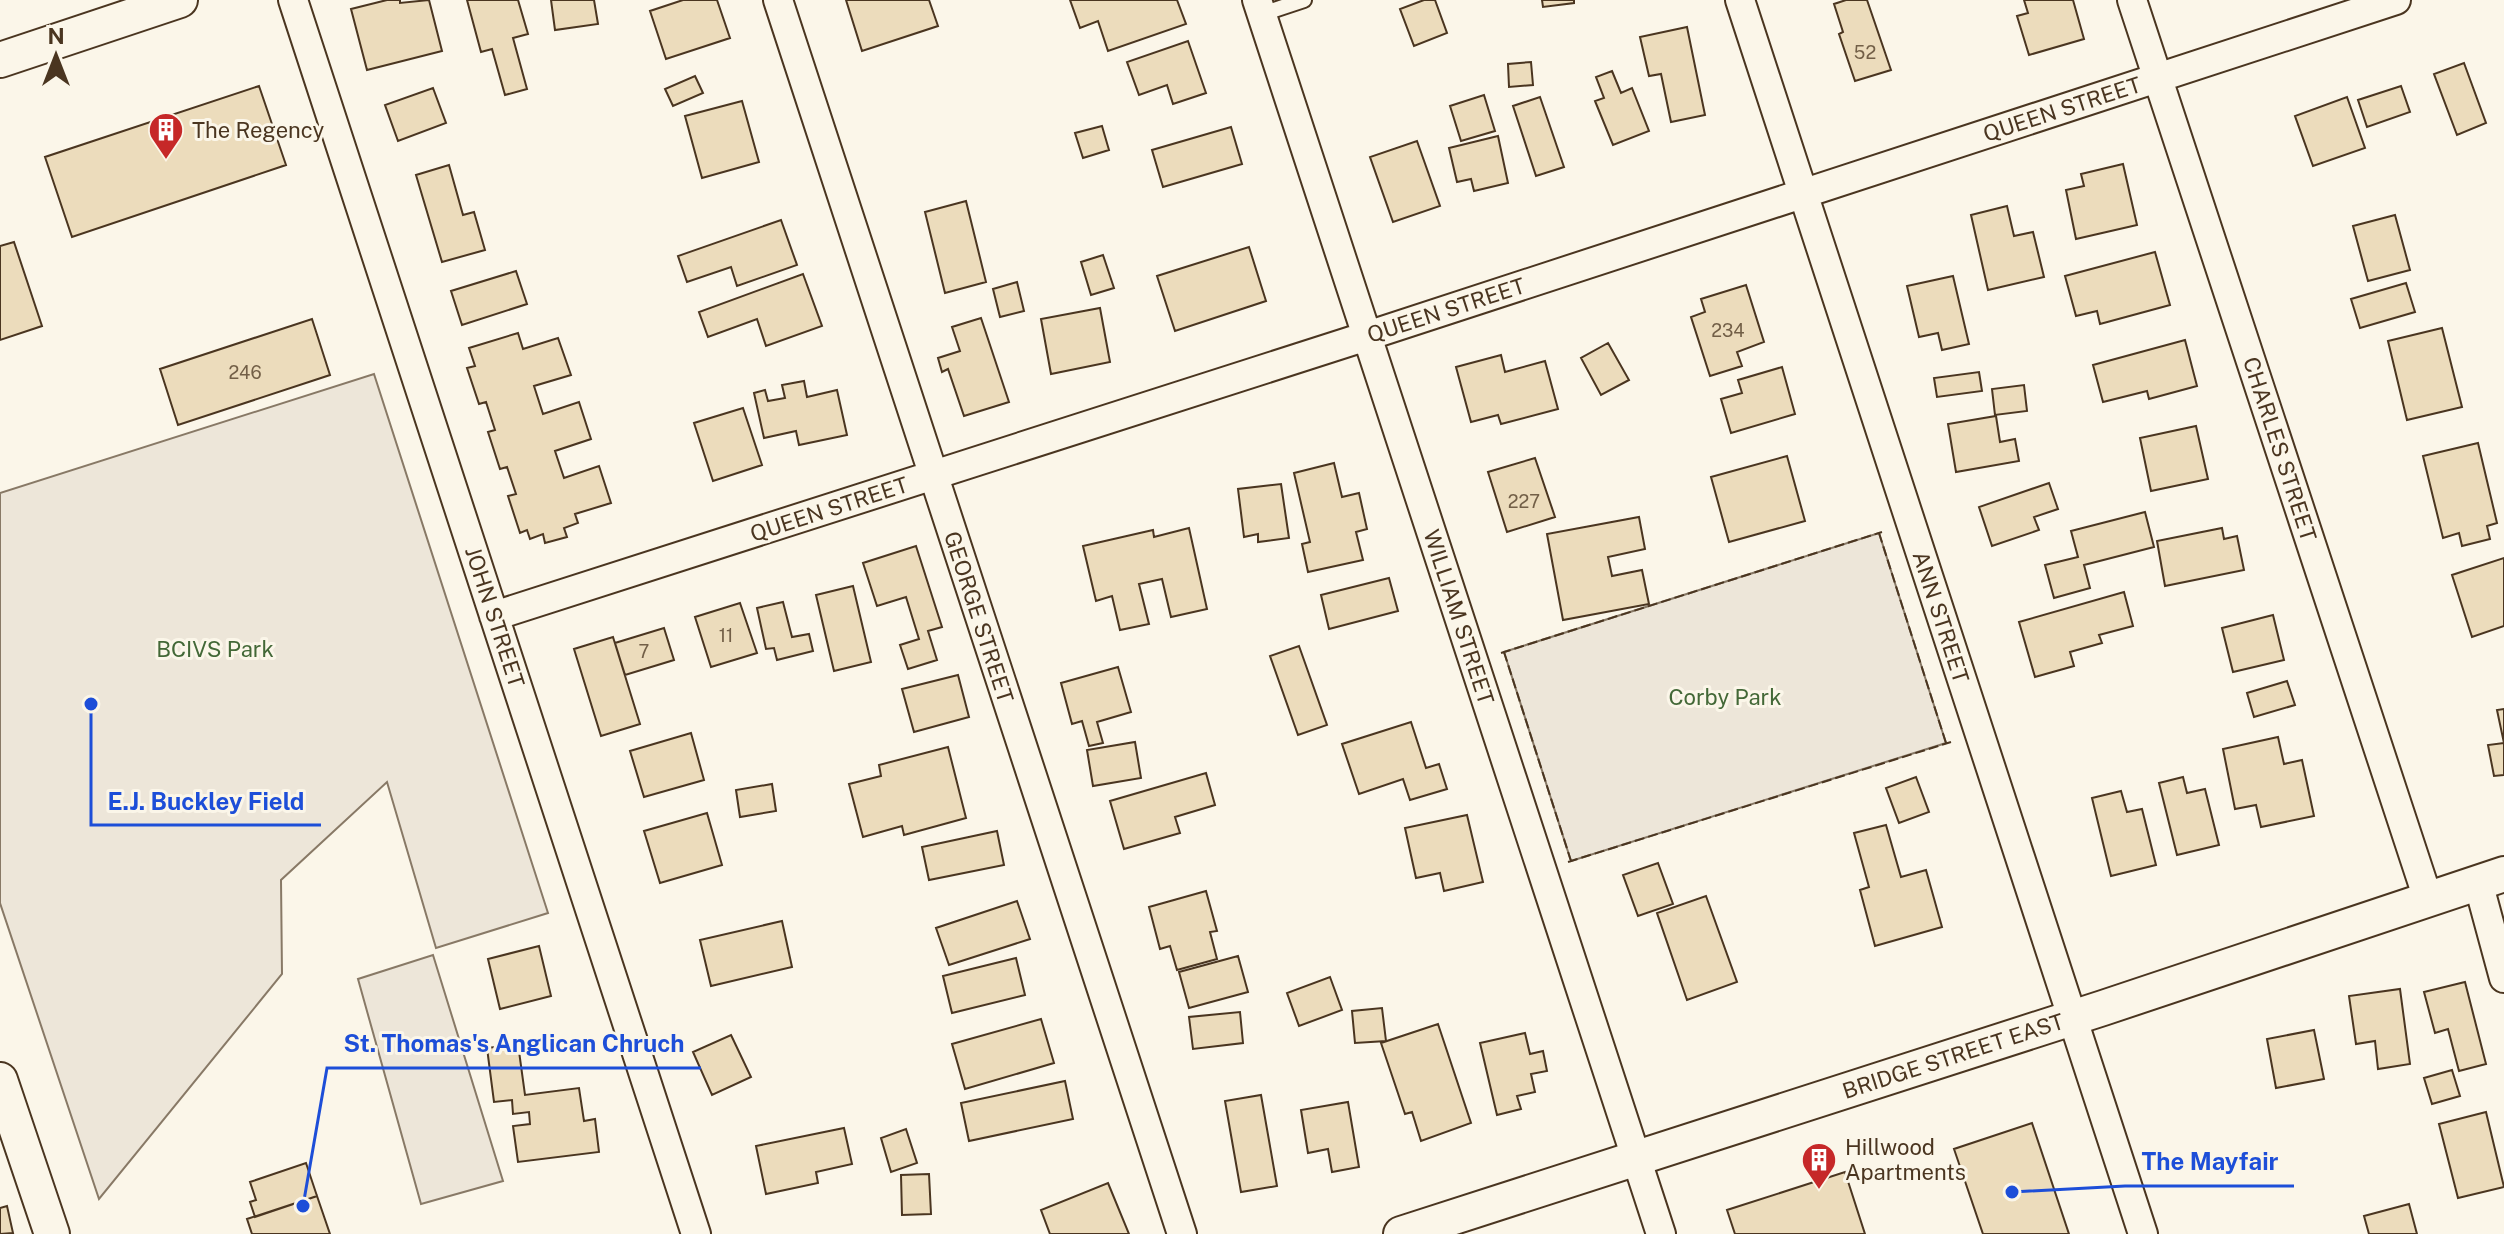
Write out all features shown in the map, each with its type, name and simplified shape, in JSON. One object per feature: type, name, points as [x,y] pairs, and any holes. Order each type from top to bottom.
[{"type":"street","points":[[0,60],[180,0]]},
{"type":"street","name":"JOHN STREET","points":[[293,0],[696,1234]]},
{"type":"street","name":"GEORGE STREET","points":[[778,0],[1182,1234]]},
{"type":"street","name":"ANN STREET","points":[[1740,0],[2143,1234]]},
{"type":"street","name":"CHARLES STREET","points":[[2132,0],[2428,899]]},
{"type":"street","name":"QUEEN STREET","points":[[494,616],[1367,336],[2396,0]]},
{"type":"street","name":"WILLIAM STREET","points":[[1259,7],[1661,1234]]},
{"type":"street","points":[[2491,878],[2504,978]]},
{"type":"street","name":"BRIDGE STREET EAST","points":[[1401,1234],[2071,1018],[2491,878]]},
{"type":"street","points":[[0,1080],[52,1234]]},
{"type":"lane","points":[[1259,7],[1304,0]]},
{"type":"green space","name":"BCIVS Park","points":[[374,374],[548,913],[436,948],[387,782],[281,880],[282,974],[99,1199],[0,903],[0,493]]},
{"type":"green space","name":"Corby Park","points":[[1879,533],[1946,743],[1571,861],[1504,652]]},
{"type":"green space","points":[[433,955],[503,1181],[421,1204],[358,979]]},
{"type":"building","points":[[400,0],[400,3],[429,0],[442,51],[367,70],[351,9]]},
{"type":"building","points":[[467,0],[518,0],[528,34],[513,38],[527,89],[505,95],[492,49],[481,52]]},
{"type":"building","points":[[551,0],[594,0],[598,24],[555,30]]},
{"type":"building","points":[[683,0],[717,0],[730,38],[666,59],[650,11]]},
{"type":"building","points":[[846,0],[929,0],[938,26],[862,51]]},
{"type":"building","points":[[1070,0],[1177,0],[1186,24],[1108,51],[1098,21],[1080,28]]},
{"type":"building","points":[[1424,0],[1435,0],[1447,33],[1414,46],[1400,9]]},
{"type":"building","points":[[1542,0],[1574,0],[1574,3],[1543,7]]},
{"type":"building","points":[[1846,0],[1867,0],[1891,70],[1855,81],[1839,34],[1843,32],[1834,4]]},
{"type":"building","points":[[2024,0],[2073,0],[2084,39],[2029,55],[2017,16],[2028,13]]},
{"type":"building","points":[[1687,27],[1705,115],[1671,122],[1661,74],[1649,76],[1640,37]]},
{"type":"building","points":[[1188,41],[1206,93],[1173,104],[1167,85],[1139,95],[1127,62]]},
{"type":"building","points":[[1531,62],[1533,85],[1509,87],[1508,64]]},
{"type":"building","points":[[2464,63],[2486,123],[2457,135],[2434,74]]},
{"type":"building","points":[[1612,71],[1621,93],[1632,88],[1649,131],[1613,145],[1595,101],[1604,98],[1596,77]]},
{"type":"building","points":[[695,76],[703,93],[673,106],[665,89]]},
{"type":"building","name":"The Regency","points":[[259,86],[286,165],[72,237],[45,157]]},
{"type":"building","points":[[2401,86],[2410,112],[2367,127],[2358,100]]},
{"type":"building","points":[[433,88],[446,123],[398,141],[385,105]]},
{"type":"building","points":[[1484,95],[1495,131],[1461,141],[1450,106]]},
{"type":"building","points":[[1540,97],[1564,167],[1536,176],[1513,106]]},
{"type":"building","points":[[2347,97],[2365,148],[2313,166],[2295,116]]},
{"type":"building","points":[[742,101],[759,162],[702,178],[685,116]]},
{"type":"building","points":[[1102,126],[1109,150],[1083,158],[1075,133]]},
{"type":"building","points":[[1231,127],[1242,164],[1163,187],[1152,150]]},
{"type":"building","points":[[1498,136],[1508,183],[1474,191],[1471,179],[1457,182],[1449,148]]},
{"type":"building","points":[[1417,141],[1440,206],[1393,222],[1370,157]]},
{"type":"building","points":[[2123,164],[2137,225],[2076,239],[2066,190],[2084,186],[2081,174]]},
{"type":"building","points":[[449,165],[463,215],[474,212],[485,250],[442,262],[416,175]]},
{"type":"building","points":[[966,201],[986,282],[945,293],[925,212]]},
{"type":"building","points":[[2007,206],[2014,236],[2033,232],[2044,277],[1988,290],[1971,215]]},
{"type":"building","points":[[2395,215],[2410,270],[2368,281],[2353,226]]},
{"type":"building","points":[[781,220],[797,265],[737,286],[731,267],[687,282],[678,256]]},
{"type":"building","points":[[14,242],[42,326],[0,340],[0,246]]},
{"type":"building","points":[[1249,247],[1266,301],[1175,331],[1157,276]]},
{"type":"building","points":[[2155,252],[2170,305],[2100,324],[2097,311],[2076,316],[2065,276]]},
{"type":"building","points":[[1103,255],[1114,288],[1091,295],[1081,262]]},
{"type":"building","points":[[516,271],[527,304],[462,325],[451,291]]},
{"type":"building","points":[[803,274],[822,326],[766,346],[757,319],[708,337],[699,312]]},
{"type":"building","points":[[1953,276],[1969,344],[1942,350],[1938,333],[1919,337],[1907,286]]},
{"type":"building","points":[[1017,282],[1024,311],[1000,317],[993,289]]},
{"type":"building","points":[[2406,283],[2415,312],[2360,328],[2351,299]]},
{"type":"building","points":[[1746,285],[1764,342],[1737,352],[1742,366],[1710,376],[1691,317],[1705,312],[1701,299]]},
{"type":"building","points":[[1100,308],[1110,362],[1051,374],[1041,319]]},
{"type":"building","points":[[981,318],[1009,402],[964,416],[948,369],[942,372],[938,358],[960,351],[952,327]]},
{"type":"building","points":[[312,319],[330,375],[178,425],[160,369]]},
{"type":"building","points":[[2442,328],[2462,407],[2407,420],[2388,341]]},
{"type":"building","points":[[518,333],[523,349],[558,338],[571,375],[534,386],[543,414],[579,402],[591,439],[555,451],[564,478],[599,466],[611,503],[575,514],[578,523],[564,528],[567,537],[545,543],[543,534],[530,539],[527,530],[520,533],[508,496],[516,494],[507,467],[500,469],[488,432],[495,430],[486,402],[479,404],[467,368],[475,366],[469,348]]},
{"type":"building","points":[[2185,340],[2197,386],[2149,399],[2147,391],[2103,402],[2093,365]]},
{"type":"building","points":[[1608,343],[1629,380],[1601,395],[1581,358]]},
{"type":"building","points":[[1501,355],[1505,372],[1545,361],[1558,409],[1501,424],[1498,415],[1471,422],[1456,367]]},
{"type":"building","points":[[1782,367],[1795,414],[1731,433],[1721,399],[1742,393],[1738,380]]},
{"type":"building","points":[[1979,372],[1982,391],[1937,397],[1934,378]]},
{"type":"building","points":[[804,381],[807,397],[837,390],[847,435],[799,445],[796,431],[764,438],[754,393],[765,390],[768,401],[785,398],[782,385]]},
{"type":"building","points":[[2024,385],[2027,411],[1995,415],[1992,389]]},
{"type":"building","points":[[743,408],[762,465],[713,481],[694,423]]},
{"type":"building","points":[[1996,416],[2000,442],[2015,439],[2019,461],[1956,472],[1948,424]]},
{"type":"building","points":[[2196,426],[2208,479],[2151,491],[2140,438]]},
{"type":"building","points":[[2478,443],[2497,523],[2487,526],[2490,539],[2462,546],[2459,533],[2443,538],[2423,456]]},
{"type":"building","points":[[1787,456],[1805,521],[1729,542],[1711,477]]},
{"type":"building","points":[[1535,458],[1555,517],[1507,532],[1488,472]]},
{"type":"building","points":[[1334,463],[1342,497],[1359,493],[1367,529],[1356,532],[1363,560],[1308,572],[1302,544],[1310,542],[1294,473]]},
{"type":"building","points":[[2049,483],[2058,509],[2034,517],[2039,530],[1992,546],[1979,507]]},
{"type":"building","points":[[1281,484],[1289,538],[1258,542],[1258,534],[1244,537],[1238,489]]},
{"type":"building","points":[[2145,512],[2154,547],[2084,565],[2090,588],[2054,598],[2045,565],[2078,557],[2071,531]]},
{"type":"building","points":[[1639,517],[1645,549],[1608,557],[1612,576],[1642,570],[1649,604],[1563,620],[1547,534]]},
{"type":"building","points":[[1189,528],[1207,609],[1171,617],[1162,579],[1139,584],[1149,624],[1120,630],[1112,596],[1096,601],[1083,546],[1153,530],[1154,537]]},
{"type":"building","points":[[2222,528],[2224,539],[2237,536],[2244,570],[2165,586],[2157,541]]},
{"type":"building","points":[[916,546],[942,627],[928,631],[937,660],[908,669],[900,645],[919,639],[906,597],[877,606],[863,563]]},
{"type":"building","points":[[2504,558],[2504,626],[2472,637],[2452,575]]},
{"type":"building","points":[[1389,578],[1398,611],[1329,629],[1321,595]]},
{"type":"building","points":[[853,586],[871,662],[834,671],[816,595]]},
{"type":"building","points":[[2124,592],[2133,626],[2099,635],[2102,643],[2070,652],[2074,666],[2035,677],[2019,622]]},
{"type":"building","points":[[783,602],[792,637],[809,634],[813,651],[777,660],[774,648],[766,649],[757,608]]},
{"type":"building","points":[[740,603],[757,653],[711,667],[695,617]]},
{"type":"building","points":[[2273,615],[2284,660],[2233,672],[2222,628]]},
{"type":"building","points":[[664,628],[674,660],[625,675],[615,643]]},
{"type":"building","points":[[613,637],[640,724],[601,736],[574,649]]},
{"type":"building","points":[[1299,646],[1327,725],[1298,735],[1270,656]]},
{"type":"building","points":[[1118,667],[1131,712],[1097,722],[1103,743],[1089,746],[1082,721],[1072,724],[1061,683]]},
{"type":"building","points":[[958,675],[969,717],[914,732],[902,689]]},
{"type":"building","points":[[2287,681],[2295,705],[2254,717],[2247,693]]},
{"type":"building","points":[[2504,709],[2504,743],[2497,710]]},
{"type":"building","points":[[1411,722],[1426,768],[1439,764],[1447,789],[1410,800],[1403,779],[1359,794],[1342,744]]},
{"type":"building","points":[[691,733],[704,780],[644,797],[630,751]]},
{"type":"building","points":[[2278,737],[2284,764],[2302,760],[2314,816],[2261,827],[2256,805],[2235,809],[2223,749]]},
{"type":"building","points":[[1135,742],[1141,778],[1093,786],[1087,750]]},
{"type":"building","points":[[2504,743],[2504,775],[2494,776],[2488,745]]},
{"type":"building","points":[[948,747],[966,818],[904,835],[902,826],[863,837],[849,784],[881,776],[879,765]]},
{"type":"building","points":[[1206,773],[1215,805],[1175,817],[1180,833],[1124,849],[1110,801]]},
{"type":"building","points":[[1916,777],[1929,812],[1899,823],[1886,788]]},
{"type":"building","points":[[2183,777],[2187,793],[2205,789],[2219,845],[2177,855],[2159,783]]},
{"type":"building","points":[[772,784],[776,811],[740,817],[736,790]]},
{"type":"building","points":[[2121,791],[2127,812],[2142,809],[2156,865],[2111,876],[2092,798]]},
{"type":"building","points":[[707,813],[722,865],[660,883],[644,831]]},
{"type":"building","points":[[1467,815],[1483,882],[1444,891],[1440,873],[1416,878],[1405,828]]},
{"type":"building","points":[[1886,825],[1901,877],[1926,870],[1942,927],[1875,946],[1860,890],[1869,887],[1854,833]]},
{"type":"building","points":[[997,831],[1004,865],[929,880],[922,847]]},
{"type":"building","points":[[1658,863],[1673,904],[1638,916],[1623,875]]},
{"type":"building","points":[[1206,891],[1217,931],[1210,932],[1217,959],[1177,970],[1170,946],[1160,949],[1149,907]]},
{"type":"building","points":[[1706,896],[1737,982],[1687,1000],[1657,913]]},
{"type":"building","points":[[1017,901],[1030,939],[949,965],[936,928]]},
{"type":"building","points":[[782,921],[792,967],[711,986],[700,940]]},
{"type":"building","points":[[539,946],[551,996],[500,1009],[488,959]]},
{"type":"building","points":[[1238,956],[1248,992],[1189,1008],[1179,972]]},
{"type":"building","points":[[1016,958],[1025,995],[952,1013],[943,976]]},
{"type":"building","points":[[1330,977],[1342,1010],[1299,1026],[1287,993]]},
{"type":"building","points":[[2465,982],[2486,1064],[2459,1071],[2448,1029],[2435,1033],[2424,992]]},
{"type":"building","points":[[2400,989],[2410,1064],[2378,1069],[2375,1041],[2356,1044],[2349,996]]},
{"type":"building","points":[[1382,1008],[1386,1041],[1355,1043],[1352,1011]]},
{"type":"building","points":[[1240,1012],[1243,1043],[1193,1049],[1189,1017]]},
{"type":"building","points":[[1041,1019],[1054,1063],[965,1089],[952,1044]]},
{"type":"building","points":[[1438,1024],[1471,1123],[1421,1141],[1412,1112],[1405,1114],[1381,1043]]},
{"type":"building","points":[[2314,1030],[2324,1079],[2276,1088],[2267,1039]]},
{"type":"building","points":[[1525,1033],[1530,1054],[1543,1051],[1547,1071],[1531,1074],[1535,1092],[1517,1096],[1521,1109],[1497,1115],[1480,1043]]},
{"type":"building","points":[[731,1035],[751,1077],[712,1095],[693,1052]]},
{"type":"building","points":[[518,1044],[525,1095],[579,1088],[584,1121],[595,1119],[599,1152],[518,1162],[513,1126],[530,1124],[529,1112],[513,1114],[512,1100],[494,1102],[487,1048]]},
{"type":"building","points":[[2452,1070],[2460,1096],[2432,1104],[2424,1078]]},
{"type":"building","points":[[1065,1081],[1073,1119],[969,1141],[961,1103]]},
{"type":"building","points":[[1261,1095],[1277,1186],[1241,1192],[1225,1101]]},
{"type":"building","points":[[1348,1102],[1359,1167],[1332,1172],[1328,1149],[1308,1153],[1301,1110]]},
{"type":"building","points":[[2486,1112],[2504,1187],[2458,1198],[2439,1124]]},
{"type":"building","points":[[2032,1123],[2069,1234],[1983,1234],[1954,1149]]},
{"type":"building","points":[[844,1128],[852,1164],[816,1172],[818,1183],[766,1194],[756,1146]]},
{"type":"building","points":[[906,1129],[917,1163],[891,1172],[881,1138]]},
{"type":"building","points":[[306,1163],[317,1196],[255,1217],[250,1202],[256,1200],[250,1182]]},
{"type":"building","name":"Hillwood Apartments","points":[[1845,1172],[1865,1234],[1735,1234],[1727,1210]]},
{"type":"building","points":[[929,1174],[931,1214],[902,1215],[901,1175]]},
{"type":"building","points":[[1108,1183],[1129,1234],[1050,1234],[1041,1210]]},
{"type":"building","points":[[317,1196],[330,1234],[252,1234],[247,1219]]},
{"type":"building","points":[[2409,1204],[2417,1234],[2369,1234],[2364,1216]]},
{"type":"building","points":[[7,1206],[13,1233],[0,1234],[0,1208]]},
{"type":"fence","points":[[1501,653],[1882,532]]},
{"type":"fence","points":[[1879,533],[1946,743]]},
{"type":"fence","points":[[1504,652],[1571,861]]},
{"type":"fence","points":[[1568,862],[1951,742]]},
{"type":"place","name":"The Regency","points":[[166,161]]},
{"type":"place","name":"E.J. Buckley Field","points":[[91,704]]},
{"type":"place","name":"Hillwood Apartments","points":[[1819,1191]]},
{"type":"place","name":"The Mayfair","points":[[2012,1192]]},
{"type":"place","name":"St. Thomas's Anglican Chruch","points":[[303,1206]]}]
